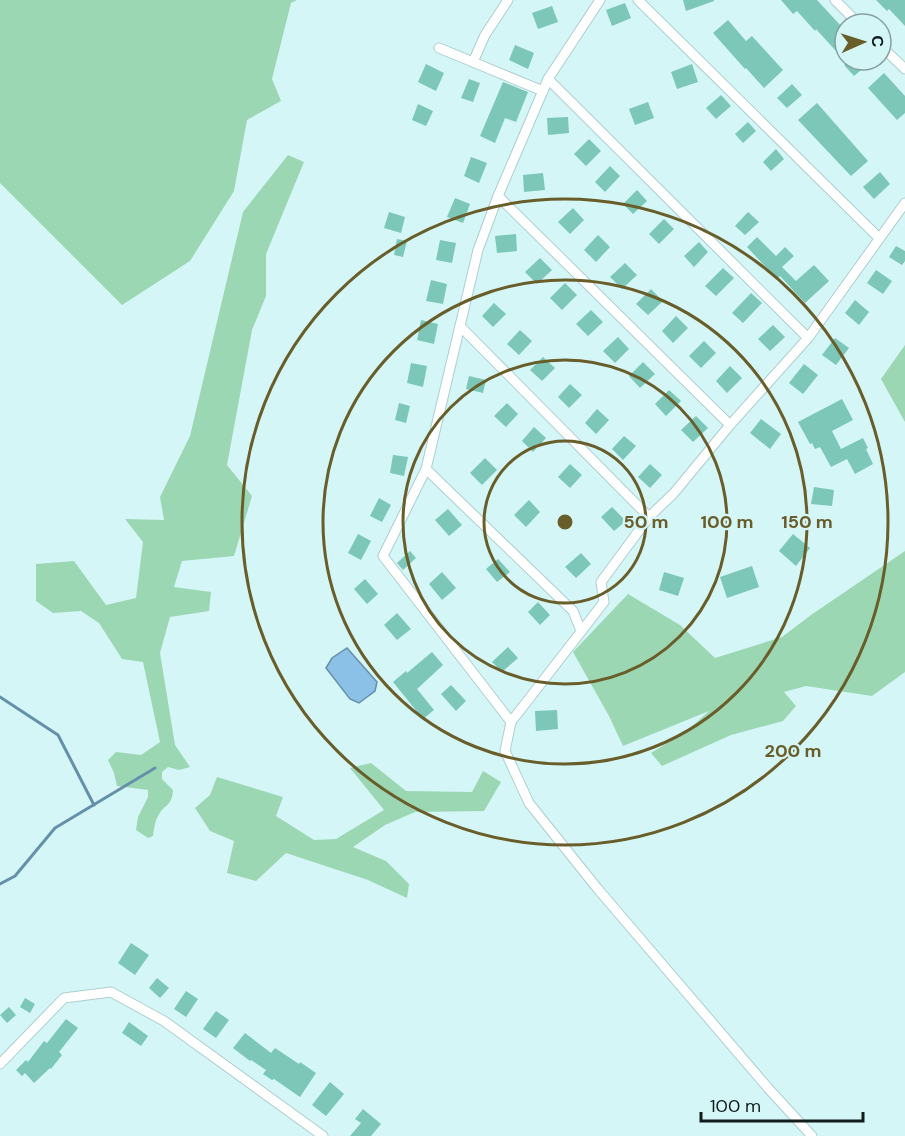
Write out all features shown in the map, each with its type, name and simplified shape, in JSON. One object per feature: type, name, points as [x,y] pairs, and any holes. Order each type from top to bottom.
[{"type":"street","points":[[473,62],[485,35],[508,0]]},
{"type":"street","points":[[511,722],[383,556],[426,469],[478,250],[498,196],[548,79],[600,0]]},
{"type":"street","points":[[638,0],[879,238]]},
{"type":"street","points":[[835,0],[847,12]]},
{"type":"street","points":[[439,48],[543,91]]},
{"type":"street","points":[[893,58],[905,69]]},
{"type":"street","points":[[548,79],[808,338]]},
{"type":"street","points":[[498,196],[730,426]]},
{"type":"street","points":[[812,1136],[768,1088],[597,888],[529,803],[505,752],[511,722],[604,602],[601,582],[649,517],[674,493],[808,338],[905,203]]},
{"type":"street","points":[[460,326],[649,517]]},
{"type":"street","points":[[426,469],[573,611],[581,631]]},
{"type":"street","points":[[0,1064],[64,998],[111,992],[164,1021],[323,1136]]},
{"type":"green space","points":[[0,0],[297,0],[291,3],[272,79],[281,101],[247,120],[234,191],[190,261],[122,305],[0,183]]},
{"type":"green space","points":[[288,155],[304,162],[266,254],[266,296],[252,330],[227,465],[252,496],[234,556],[182,561],[174,587],[211,592],[209,611],[170,617],[160,653],[175,745],[190,767],[179,770],[168,767],[162,772],[162,779],[173,790],[172,796],[157,818],[153,836],[148,838],[136,830],[138,817],[148,797],[148,790],[117,786],[108,760],[116,752],[141,755],[160,742],[143,662],[122,659],[99,623],[81,611],[53,613],[36,601],[36,564],[74,561],[106,605],[136,598],[143,542],[125,519],[164,520],[160,497],[190,436],[243,212]]},
{"type":"green space","points":[[905,345],[905,422],[881,379]]},
{"type":"green space","points":[[905,551],[905,672],[872,696],[806,686],[784,692],[796,706],[783,721],[731,735],[662,766],[651,753],[687,731],[709,711],[623,746],[573,652],[628,594],[680,625],[715,658],[782,637]]},
{"type":"green space","points":[[371,763],[406,791],[472,792],[483,771],[501,782],[484,811],[415,812],[385,825],[353,847],[386,861],[409,884],[407,898],[368,880],[286,853],[256,881],[227,873],[234,841],[210,831],[195,808],[210,795],[217,777],[283,797],[276,816],[314,840],[336,839],[384,810],[350,768]]},
{"type":"water","points":[[347,648],[377,682],[375,691],[359,703],[350,699],[326,668],[332,658]]},
{"type":"building","points":[[683,0],[714,0],[714,1],[686,11]]},
{"type":"building","points":[[781,0],[817,0],[833,17],[833,48],[797,11],[793,14]]},
{"type":"building","points":[[876,0],[905,0],[905,26],[893,12],[889,9],[887,11]]},
{"type":"building","points":[[625,3],[631,18],[612,26],[606,10]]},
{"type":"building","points":[[552,6],[558,22],[538,29],[532,13]]},
{"type":"building","points":[[728,20],[746,41],[752,36],[783,70],[764,88],[713,33]]},
{"type":"building","points":[[515,45],[534,53],[528,69],[509,60]]},
{"type":"building","points":[[426,64],[444,73],[436,91],[418,82]]},
{"type":"building","points":[[692,64],[698,82],[677,89],[671,72]]},
{"type":"building","points":[[884,73],[905,96],[905,113],[897,120],[868,88]]},
{"type":"building","points":[[469,79],[480,83],[473,102],[461,98]]},
{"type":"building","points":[[503,82],[528,92],[516,122],[505,118],[495,143],[480,136]]},
{"type":"building","points":[[792,84],[802,95],[787,108],[777,98]]},
{"type":"building","points":[[721,95],[731,106],[716,119],[706,108]]},
{"type":"building","points":[[648,102],[654,118],[635,125],[629,109]]},
{"type":"building","points":[[817,103],[868,161],[851,176],[798,120]]},
{"type":"building","points":[[418,104],[433,111],[426,126],[412,120]]},
{"type":"building","points":[[568,117],[569,133],[548,135],[547,118]]},
{"type":"building","points":[[748,122],[756,131],[743,143],[735,134]]},
{"type":"building","points":[[589,139],[601,151],[586,166],[574,154]]},
{"type":"building","points":[[776,149],[784,159],[771,171],[763,162]]},
{"type":"building","points":[[471,157],[487,163],[479,183],[464,176]]},
{"type":"building","points":[[610,166],[620,176],[605,192],[595,182]]},
{"type":"building","points":[[880,172],[890,184],[874,199],[863,187]]},
{"type":"building","points":[[543,173],[545,190],[524,192],[523,175]]},
{"type":"building","points":[[637,190],[647,201],[633,214],[623,204]]},
{"type":"building","points":[[455,198],[470,204],[463,223],[447,217]]},
{"type":"building","points":[[573,208],[584,220],[570,234],[558,222]]},
{"type":"building","points":[[389,212],[405,217],[401,233],[384,228]]},
{"type":"building","points":[[748,212],[759,222],[745,235],[735,226]]},
{"type":"building","points":[[664,219],[674,229],[659,244],[649,234]]},
{"type":"building","points":[[516,234],[517,251],[497,253],[495,236]]},
{"type":"building","points":[[598,235],[610,247],[596,262],[584,250]]},
{"type":"building","points":[[757,237],[776,256],[785,247],[794,256],[782,267],[796,281],[814,265],[829,281],[805,303],[780,276],[777,279],[747,247]]},
{"type":"building","points":[[397,239],[407,241],[403,257],[394,255]]},
{"type":"building","points":[[440,240],[456,243],[452,263],[436,260]]},
{"type":"building","points":[[699,242],[708,252],[694,267],[684,256]]},
{"type":"building","points":[[896,246],[905,251],[905,261],[902,265],[889,257]]},
{"type":"building","points":[[540,258],[552,270],[537,284],[525,272]]},
{"type":"building","points":[[625,263],[637,275],[622,289],[610,277]]},
{"type":"building","points":[[723,268],[734,278],[716,296],[705,286]]},
{"type":"building","points":[[876,270],[892,281],[883,294],[867,283]]},
{"type":"building","points":[[431,280],[447,284],[443,304],[426,301]]},
{"type":"building","points":[[565,283],[577,295],[562,310],[550,298]]},
{"type":"building","points":[[651,289],[663,301],[648,315],[636,304]]},
{"type":"building","points":[[751,293],[762,303],[743,323],[732,313]]},
{"type":"building","points":[[855,300],[869,312],[859,325],[845,313]]},
{"type":"building","points":[[494,303],[506,314],[493,327],[482,316]]},
{"type":"building","points":[[591,310],[603,322],[588,336],[576,324]]},
{"type":"building","points":[[676,316],[688,328],[673,343],[662,331]]},
{"type":"building","points":[[421,320],[438,324],[434,344],[417,340]]},
{"type":"building","points":[[773,325],[785,337],[770,351],[758,339]]},
{"type":"building","points":[[520,330],[532,341],[519,355],[507,344]]},
{"type":"building","points":[[618,337],[629,349],[615,363],[603,351]]},
{"type":"building","points":[[835,338],[849,348],[836,365],[822,355]]},
{"type":"building","points":[[704,341],[716,353],[701,368],[689,356]]},
{"type":"building","points":[[543,357],[555,368],[542,381],[530,370]]},
{"type":"building","points":[[643,362],[655,374],[640,388],[629,376]]},
{"type":"building","points":[[411,363],[427,366],[423,387],[407,383]]},
{"type":"building","points":[[804,364],[818,375],[803,394],[789,383]]},
{"type":"building","points":[[730,366],[742,378],[727,393],[716,381]]},
{"type":"building","points":[[469,376],[486,380],[483,393],[466,389]]},
{"type":"building","points":[[570,384],[582,395],[569,408],[558,397]]},
{"type":"building","points":[[669,390],[681,401],[666,416],[655,404]]},
{"type":"building","points":[[842,399],[853,420],[832,431],[841,449],[863,438],[873,464],[855,474],[847,459],[831,467],[820,447],[815,449],[812,443],[810,444],[798,422]]},
{"type":"building","points":[[399,403],[410,406],[406,423],[395,420]]},
{"type":"building","points":[[507,403],[518,414],[506,427],[494,416]]},
{"type":"building","points":[[597,409],[609,420],[596,434],[585,423]]},
{"type":"building","points":[[696,416],[708,428],[693,442],[681,430]]},
{"type":"building","points":[[761,419],[781,434],[770,449],[750,433]]},
{"type":"building","points":[[534,427],[546,438],[533,452],[522,441]]},
{"type":"building","points":[[624,436],[636,446],[623,460],[612,449]]},
{"type":"building","points":[[393,455],[408,457],[404,476],[390,473]]},
{"type":"building","points":[[485,458],[497,470],[482,485],[470,473]]},
{"type":"building","points":[[570,464],[582,475],[570,488],[558,477]]},
{"type":"building","points":[[650,464],[662,475],[650,488],[638,477]]},
{"type":"building","points":[[814,487],[834,490],[832,506],[811,504]]},
{"type":"building","points":[[379,498],[391,505],[382,522],[370,516]]},
{"type":"building","points":[[529,500],[540,512],[526,527],[514,515]]},
{"type":"building","points":[[612,507],[626,521],[614,531],[601,517]]},
{"type":"building","points":[[448,509],[462,525],[449,536],[435,520]]},
{"type":"building","points":[[358,534],[371,541],[361,560],[348,553]]},
{"type":"building","points":[[793,534],[810,548],[796,566],[779,551]]},
{"type":"building","points":[[410,551],[416,558],[403,570],[397,563]]},
{"type":"building","points":[[581,553],[591,564],[576,578],[565,567]]},
{"type":"building","points":[[498,559],[510,572],[497,582],[486,569]]},
{"type":"building","points":[[752,566],[759,587],[727,598],[720,577]]},
{"type":"building","points":[[442,572],[456,588],[442,600],[429,584]]},
{"type":"building","points":[[664,572],[684,578],[678,596],[659,590]]},
{"type":"building","points":[[365,579],[378,594],[367,604],[354,589]]},
{"type":"building","points":[[538,602],[550,615],[540,625],[528,612]]},
{"type":"building","points":[[397,613],[411,629],[397,640],[384,625]]},
{"type":"building","points":[[508,647],[518,658],[502,672],[492,662]]},
{"type":"building","points":[[432,652],[443,665],[417,689],[434,710],[423,719],[393,682]]},
{"type":"building","points":[[451,685],[466,701],[456,711],[441,694]]},
{"type":"building","points":[[557,710],[558,729],[536,731],[535,711]]},
{"type":"building","points":[[131,943],[149,955],[135,975],[118,963]]},
{"type":"building","points":[[157,978],[169,988],[160,998],[149,988]]},
{"type":"building","points":[[186,991],[198,999],[186,1017],[174,1009]]},
{"type":"building","points":[[25,998],[35,1004],[30,1013],[20,1007]]},
{"type":"building","points":[[9,1007],[16,1015],[7,1023],[0,1015]]},
{"type":"building","points":[[216,1011],[229,1020],[216,1038],[203,1029]]},
{"type":"building","points":[[66,1019],[78,1028],[59,1052],[62,1055],[51,1069],[34,1083],[25,1073],[22,1076],[16,1070],[26,1060],[28,1062],[44,1041],[47,1043]]},
{"type":"building","points":[[129,1022],[148,1036],[141,1046],[122,1033]]},
{"type":"building","points":[[245,1033],[271,1053],[275,1048],[316,1073],[300,1097],[263,1074],[266,1070],[233,1048]]},
{"type":"building","points":[[330,1082],[344,1094],[326,1116],[312,1105]]},
{"type":"building","points":[[363,1109],[381,1124],[371,1136],[350,1136],[361,1123],[355,1119]]},
{"type":"waterway","points":[[0,697],[58,735],[94,805]]},
{"type":"waterway","points":[[0,884],[15,876],[55,828],[155,768]]}]
